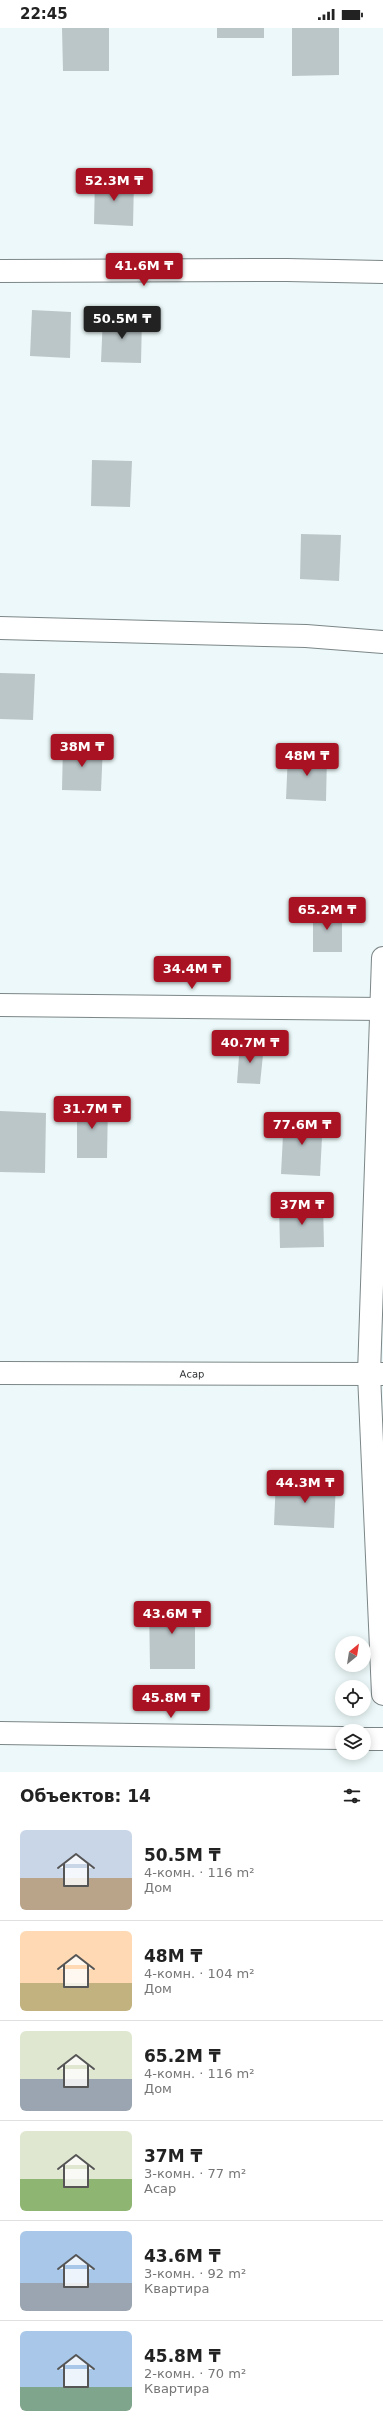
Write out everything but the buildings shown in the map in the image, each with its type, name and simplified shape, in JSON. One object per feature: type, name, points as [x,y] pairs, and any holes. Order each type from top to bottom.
[{"type":"street","points":[[0,271],[287,270],[383,272]]},
{"type":"street","points":[[0,628],[306,636],[383,642]]},
{"type":"street","points":[[383,958],[376,1374],[383,1694]]},
{"type":"street","points":[[0,1004],[382,1009]]},
{"type":"street","name":"Асар","points":[[0,1373],[376,1374]]},
{"type":"street","points":[[0,1733],[335,1738]]},
{"type":"street","points":[[371,1739],[383,1739]]}]
